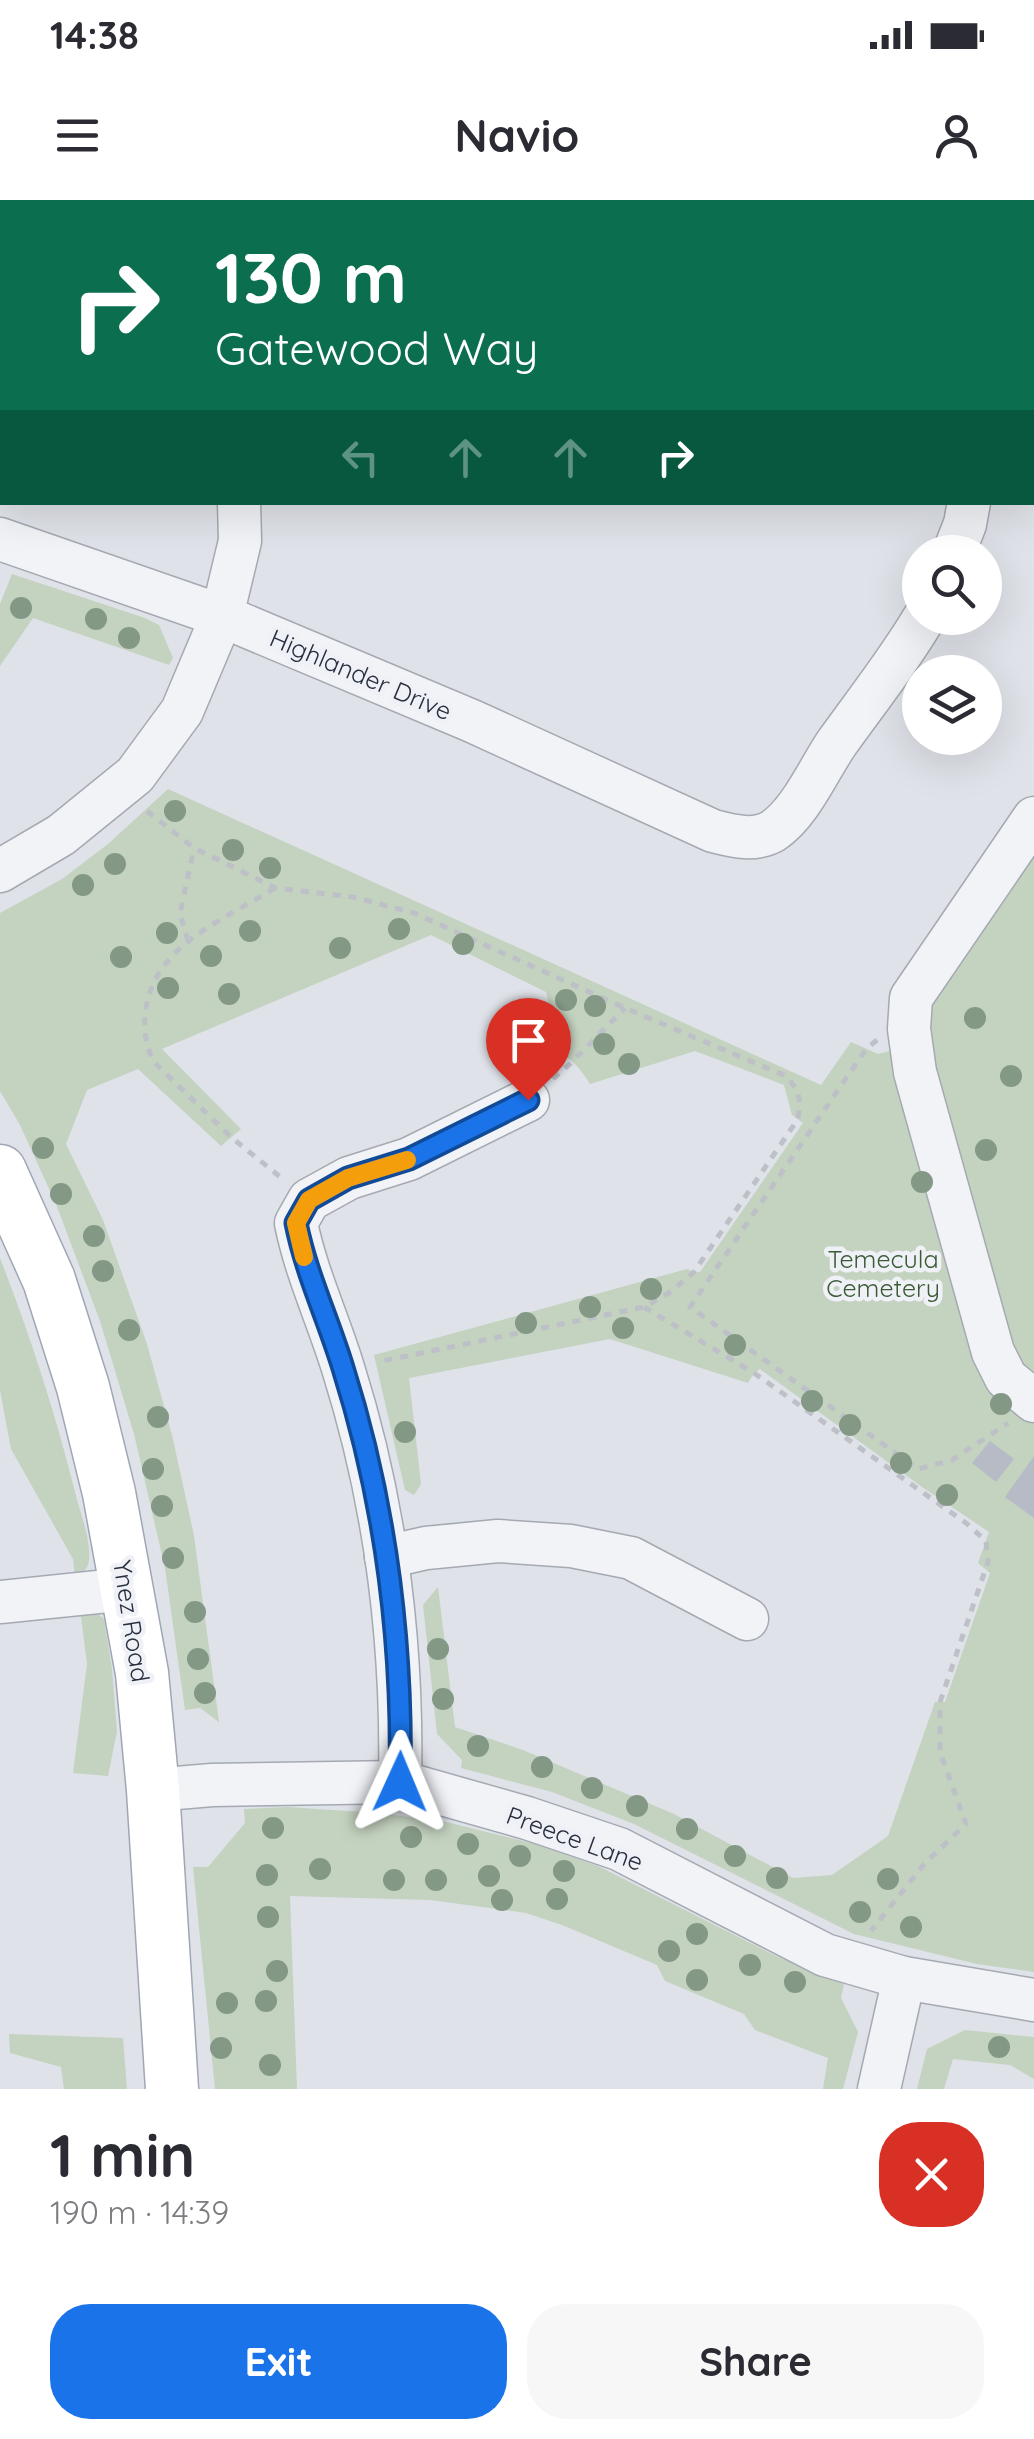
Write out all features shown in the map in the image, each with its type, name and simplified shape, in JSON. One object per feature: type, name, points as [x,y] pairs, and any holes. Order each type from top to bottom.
[{"type":"main road","name":"Ynez Road","points":[[0,1172],[49,1280],[83,1387],[110,1493],[142,1673],[172,2089]]},
{"type":"street","points":[[0,871],[60,835],[135,775],[182,711],[222,616],[240,541],[239,505]]},
{"type":"street","points":[[960,535],[967,505]]},
{"type":"street","name":"Highlander Drive","points":[[0,538],[222,616],[472,721],[713,832],[746,838],[770,833],[788,819],[914,635]]},
{"type":"street","points":[[1033,1401],[1006,1378],[994,1352],[915,1072],[909,1028],[911,998],[1034,818]]},
{"type":"street","points":[[400,1782],[400,1686],[386,1557],[364,1446],[296,1223],[309,1200],[348,1178],[409,1159],[528,1100]]},
{"type":"street","points":[[386,1557],[426,1548],[498,1541],[571,1546],[631,1558],[747,1619]]},
{"type":"street","points":[[0,1602],[127,1589]]},
{"type":"street","name":"Preece Lane","points":[[153,1790],[212,1785],[400,1782],[618,1849],[825,1955],[904,1978],[1034,2000]]},
{"type":"street","points":[[879,2089],[904,1978]]},
{"type":"path","points":[[188,941],[180,914],[194,848]]},
{"type":"path","points":[[276,888],[188,941],[169,958],[148,998],[145,1027],[154,1062],[232,1138],[309,1200]]},
{"type":"path","points":[[528,1100],[571,1064],[625,1008]]},
{"type":"path","points":[[909,1028],[876,1040],[866,1049],[690,1308],[918,1469],[952,1460],[1008,1423],[1033,1401]]},
{"type":"path","points":[[644,1307],[754,1373],[986,1541],[988,1562],[940,1702],[940,1752],[966,1824],[924,1863],[871,1931]]},
{"type":"green space","points":[[12,574],[159,625],[173,658],[169,665],[33,618],[0,666],[0,604]]},
{"type":"green space","name":"Temecula Cemetery","points":[[168,789],[821,1085],[851,1042],[878,1054],[924,1042],[922,1014],[1034,843],[1034,1972],[977,1964],[854,1934],[634,1824],[552,1792],[461,1768],[462,1760],[437,1734],[423,1605],[438,1587],[455,1727],[523,1750],[674,1814],[793,1878],[832,1875],[888,1836],[935,1702],[945,1702],[990,1573],[978,1563],[989,1532],[760,1369],[748,1383],[610,1339],[409,1378],[421,1484],[414,1495],[405,1490],[374,1355],[687,1269],[700,1272],[803,1123],[792,1115],[784,1085],[695,1051],[590,1084],[574,1063],[552,1047],[564,1025],[551,1015],[546,992],[431,935],[162,1049],[241,1129],[221,1146],[138,1069],[87,1090],[66,1144],[103,1220],[147,1344],[194,1536],[219,1722],[200,1708],[185,1710],[165,1568],[134,1434],[100,1321],[56,1204],[0,1091],[0,913],[62,879],[108,844]]},
{"type":"green space","points":[[0,1258],[41,1374],[87,1534],[88,1563],[85,1570],[75,1575],[73,1559],[11,1449],[0,1390]]},
{"type":"green space","points":[[80,1609],[91,1609],[104,1619],[117,1731],[108,1776],[73,1773],[87,1664]]},
{"type":"green space","points":[[287,1807],[446,1822],[532,1843],[598,1866],[776,1956],[844,1984],[841,1998],[858,2032],[843,2089],[823,2089],[828,2058],[755,2030],[744,2014],[665,1981],[657,1965],[562,1925],[526,1913],[430,1900],[290,1896],[297,2089],[215,2089],[193,1867],[208,1867],[245,1823],[244,1809]]},
{"type":"green space","points":[[965,2030],[1034,2037],[1034,2079],[1010,2065],[953,2059],[944,2089],[917,2089],[927,2049]]},
{"type":"green space","points":[[9,2034],[123,2038],[127,2089],[64,2089],[61,2067],[10,2053]]},
{"type":"building","points":[[990,1441],[1014,1459],[996,1482],[972,1463]]},
{"type":"building","points":[[1034,1456],[1034,1518],[1005,1497]]},
{"type":"slow traffic","points":[[304,1257],[296,1223],[309,1200],[348,1178],[407,1160]]},
{"type":"route","points":[[400,1782],[400,1686],[378,1510],[343,1368],[296,1223],[309,1200],[348,1178],[409,1159],[528,1100]]}]
